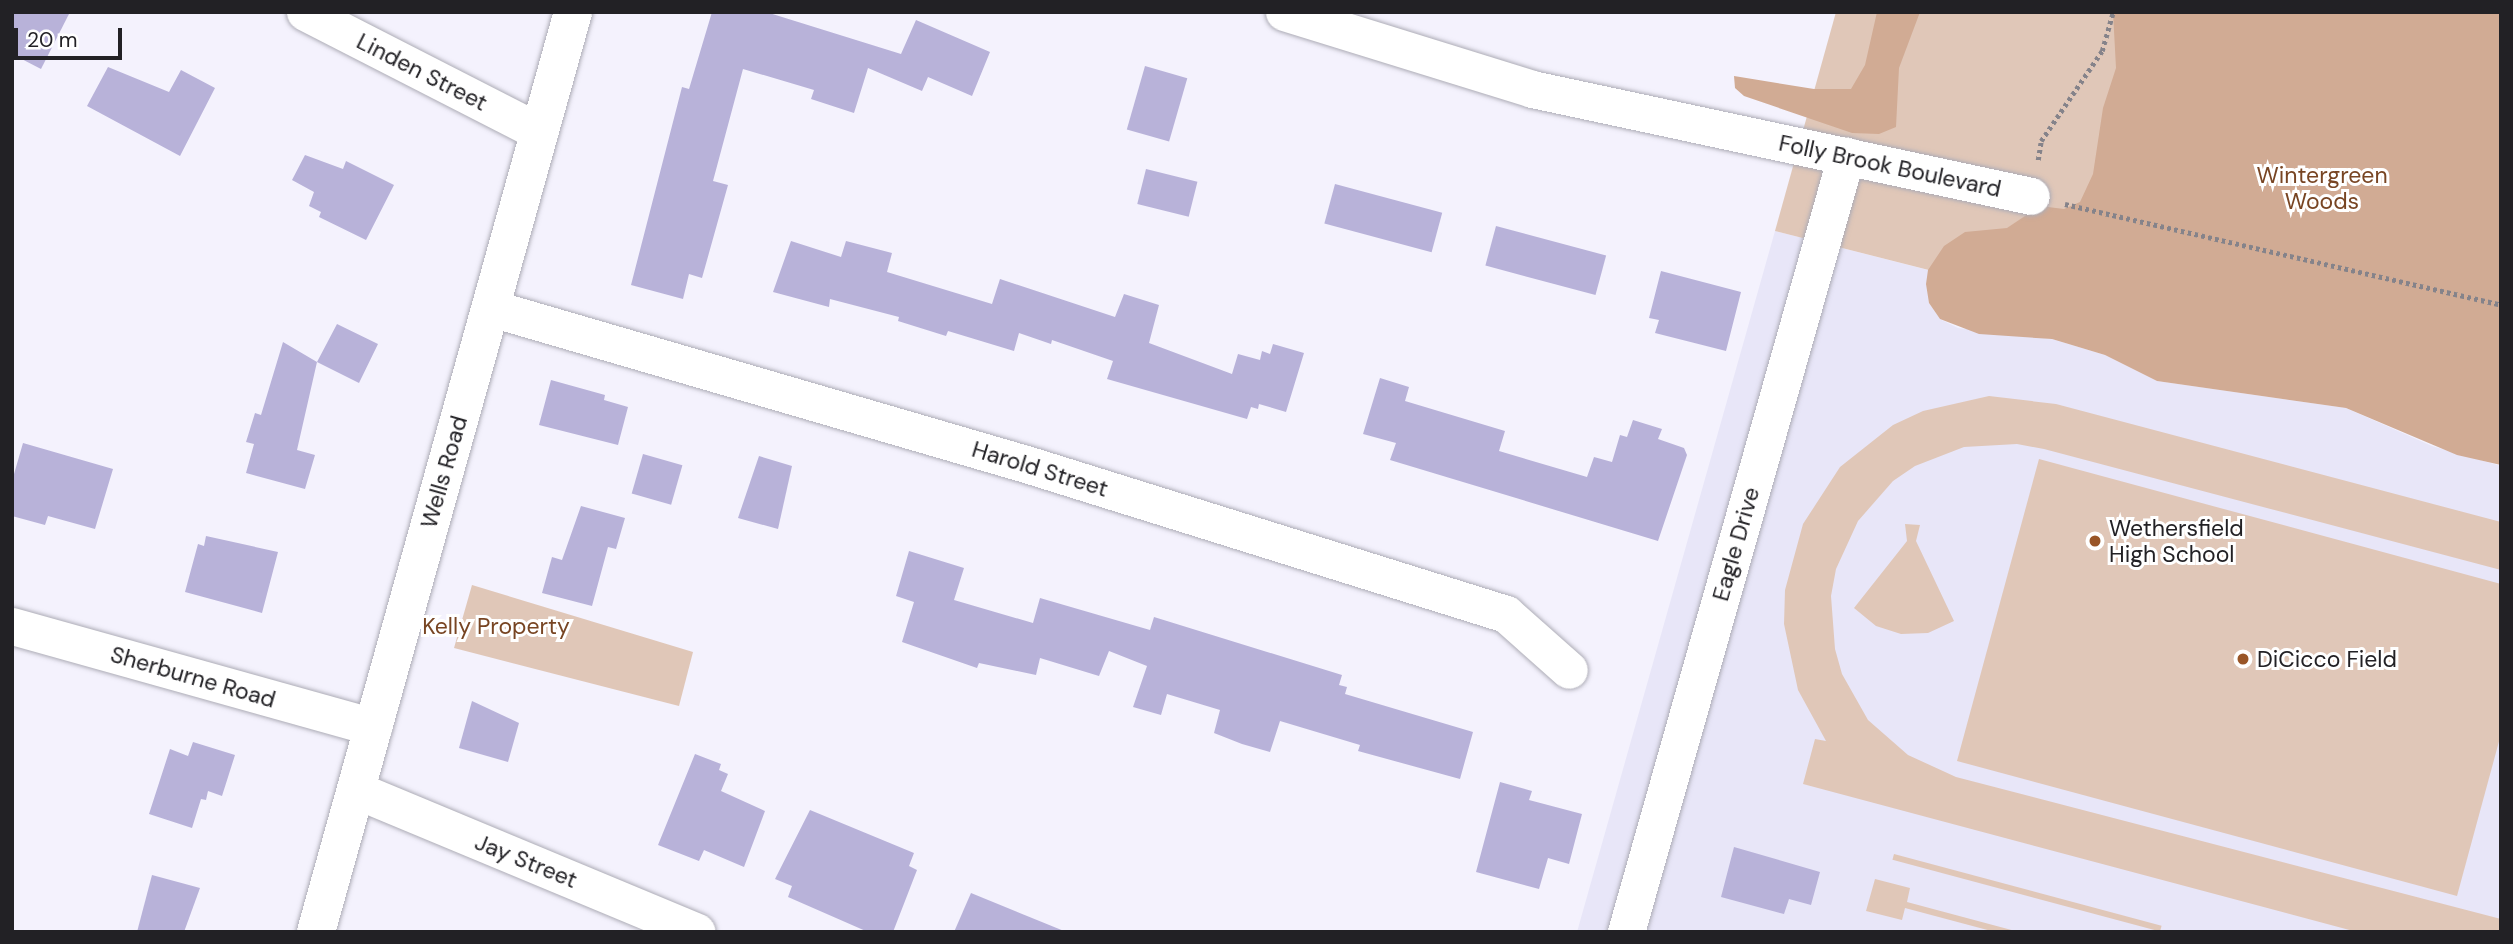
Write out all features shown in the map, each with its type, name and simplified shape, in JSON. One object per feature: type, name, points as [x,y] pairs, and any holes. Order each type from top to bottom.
[{"type":"main road","name":"Wells Road","points":[[316,932],[573,12]]},
{"type":"street","name":"Linden Street","points":[[304,12],[540,132]]},
{"type":"street","name":"Folly Brook Boulevard","points":[[1284,12],[1532,89],[2031,197]]},
{"type":"street","name":"Eagle Drive","points":[[1626,932],[1846,156]]},
{"type":"street","name":"Harold Street","points":[[491,308],[1012,460],[1506,614],[1569,670]]},
{"type":"street","name":"Sherburne Road","points":[[12,626],[373,727]]},
{"type":"street","name":"Jay Street","points":[[356,790],[697,932]]},
{"type":"path","points":[[2031,197],[2040,141],[2102,51],[2113,12]]},
{"type":"path","name":"Folly Brook Boulevard","points":[[2031,197],[2501,304]]},
{"type":"shaded area","name":"Wethersfield High School","points":[[1775,231],[1928,270],[1929,303],[1940,319],[1958,328],[2052,339],[2105,355],[2157,381],[2346,408],[2432,446],[2501,466],[2501,932],[1577,932]]},
{"type":"green space","name":"Wintergreen Woods","points":[[1836,12],[2501,12],[2501,415],[1775,231]]},
{"type":"green space","points":[[1877,12],[1920,12],[1899,68],[1896,127],[1879,134],[1852,133],[1744,96],[1735,88],[1734,76],[1814,89],[1851,89],[1865,65]]},
{"type":"green space","name":"Wintergreen Woods","points":[[2113,12],[2501,12],[2501,465],[2457,455],[2346,408],[2157,381],[2105,355],[2052,339],[1979,334],[1940,319],[1929,303],[1926,284],[1928,270],[1944,246],[1965,232],[2007,228],[2040,206],[2064,209],[2080,202],[2093,174],[2103,108],[2116,68]]},
{"type":"green space","points":[[1989,396],[2056,404],[2501,522],[2501,570],[2044,449],[2017,444],[1964,447],[1915,466],[1893,481],[1858,521],[1836,569],[1831,596],[1835,649],[1842,674],[1868,720],[1908,755],[1956,777],[2501,919],[2501,932],[2357,932],[1803,784],[1815,739],[1826,741],[1798,690],[1784,624],[1785,590],[1803,524],[1840,467],[1893,425],[1923,411]]},
{"type":"green space","name":"DiCicco Field","points":[[2039,459],[2501,584],[2501,734],[2457,896],[1957,761]]},
{"type":"green space","points":[[1905,524],[1920,525],[1916,541],[1954,621],[1928,633],[1901,634],[1876,626],[1854,608],[1907,541]]},
{"type":"green space","name":"Kelly Property","points":[[472,585],[693,652],[679,706],[454,648]]},
{"type":"green space","points":[[1894,854],[2162,926],[2160,931],[1892,860]]},
{"type":"green space","points":[[1875,879],[1910,888],[1907,902],[2019,932],[1995,932],[1905,908],[1902,920],[1866,911]]},
{"type":"building","points":[[12,12],[70,12],[41,69],[12,54]]},
{"type":"building","points":[[712,12],[766,12],[901,54],[916,20],[990,52],[972,96],[928,77],[922,91],[868,68],[854,113],[811,99],[814,90],[743,69],[713,181],[728,185],[702,278],[689,274],[683,299],[631,285],[682,87],[689,89]]},
{"type":"building","points":[[1145,66],[1187,78],[1169,142],[1127,129]]},
{"type":"building","points":[[108,67],[169,92],[181,70],[215,88],[180,156],[87,106]]},
{"type":"building","points":[[305,155],[343,169],[346,161],[394,185],[366,240],[319,217],[321,212],[309,206],[314,192],[292,180]]},
{"type":"building","points":[[1146,169],[1197,182],[1189,217],[1137,204]]},
{"type":"building","points":[[1335,184],[1442,213],[1432,252],[1324,224]]},
{"type":"building","points":[[1496,226],[1606,256],[1596,295],[1485,266]]},
{"type":"building","points":[[791,241],[841,257],[846,241],[892,253],[887,272],[992,304],[1000,279],[1115,317],[1124,294],[1159,305],[1149,343],[1232,374],[1238,354],[1260,360],[1262,351],[1270,354],[1273,344],[1304,353],[1286,412],[1259,404],[1258,409],[1251,407],[1247,419],[1107,379],[1113,361],[1052,340],[1051,344],[1019,333],[1014,351],[948,331],[946,336],[898,321],[899,317],[830,299],[829,307],[773,292]]},
{"type":"building","points":[[1661,271],[1741,292],[1726,351],[1655,333],[1659,320],[1649,318]]},
{"type":"building","points":[[337,324],[378,344],[359,383],[317,362]]},
{"type":"building","points":[[283,342],[317,362],[297,450],[315,455],[305,489],[246,473],[254,444],[246,442],[255,413],[261,415]]},
{"type":"building","points":[[1380,378],[1409,387],[1405,401],[1505,431],[1499,451],[1587,477],[1594,457],[1612,462],[1620,435],[1627,437],[1633,420],[1662,429],[1658,439],[1684,448],[1687,455],[1658,541],[1390,460],[1396,443],[1363,434]]},
{"type":"building","points":[[551,380],[605,395],[604,400],[628,407],[618,445],[539,425]]},
{"type":"building","points":[[23,443],[113,469],[95,529],[48,516],[45,525],[12,516],[12,481]]},
{"type":"building","points":[[643,454],[682,465],[671,505],[632,493]]},
{"type":"building","points":[[759,456],[792,466],[778,529],[738,518]]},
{"type":"building","points":[[581,506],[625,518],[616,549],[608,547],[592,606],[542,593],[552,557],[562,560]]},
{"type":"building","points":[[206,536],[278,552],[262,613],[185,592],[198,544],[204,546]]},
{"type":"building","points":[[909,551],[964,568],[954,600],[1033,623],[1040,598],[1150,630],[1154,617],[1342,675],[1339,685],[1347,687],[1345,694],[1473,732],[1460,779],[1358,751],[1360,745],[1280,721],[1270,752],[1242,744],[1214,733],[1220,710],[1167,694],[1161,715],[1133,707],[1147,666],[1109,651],[1099,676],[1040,658],[1036,675],[979,663],[977,668],[902,642],[914,602],[896,596]]},
{"type":"building","points":[[472,701],[519,723],[508,762],[459,748]]},
{"type":"building","points":[[193,742],[235,755],[222,796],[208,791],[206,800],[201,799],[192,828],[149,814],[170,749],[188,756]]},
{"type":"building","points":[[695,754],[721,764],[719,770],[728,774],[721,791],[765,811],[744,867],[704,850],[699,861],[658,845]]},
{"type":"building","points":[[1500,782],[1532,791],[1529,800],[1582,814],[1569,864],[1548,858],[1539,889],[1476,872]]},
{"type":"building","points":[[810,810],[914,853],[909,866],[917,870],[893,932],[868,932],[788,897],[792,886],[775,879]]},
{"type":"building","points":[[1734,847],[1820,872],[1811,905],[1789,899],[1784,914],[1721,897]]},
{"type":"building","points":[[152,875],[200,888],[184,932],[137,932]]},
{"type":"building","points":[[971,893],[1064,931],[1064,932],[954,932]]},
{"type":"place","name":"Wethersfield High School","points":[[2095,541]]},
{"type":"place","name":"DiCicco Field","points":[[2243,659]]}]
